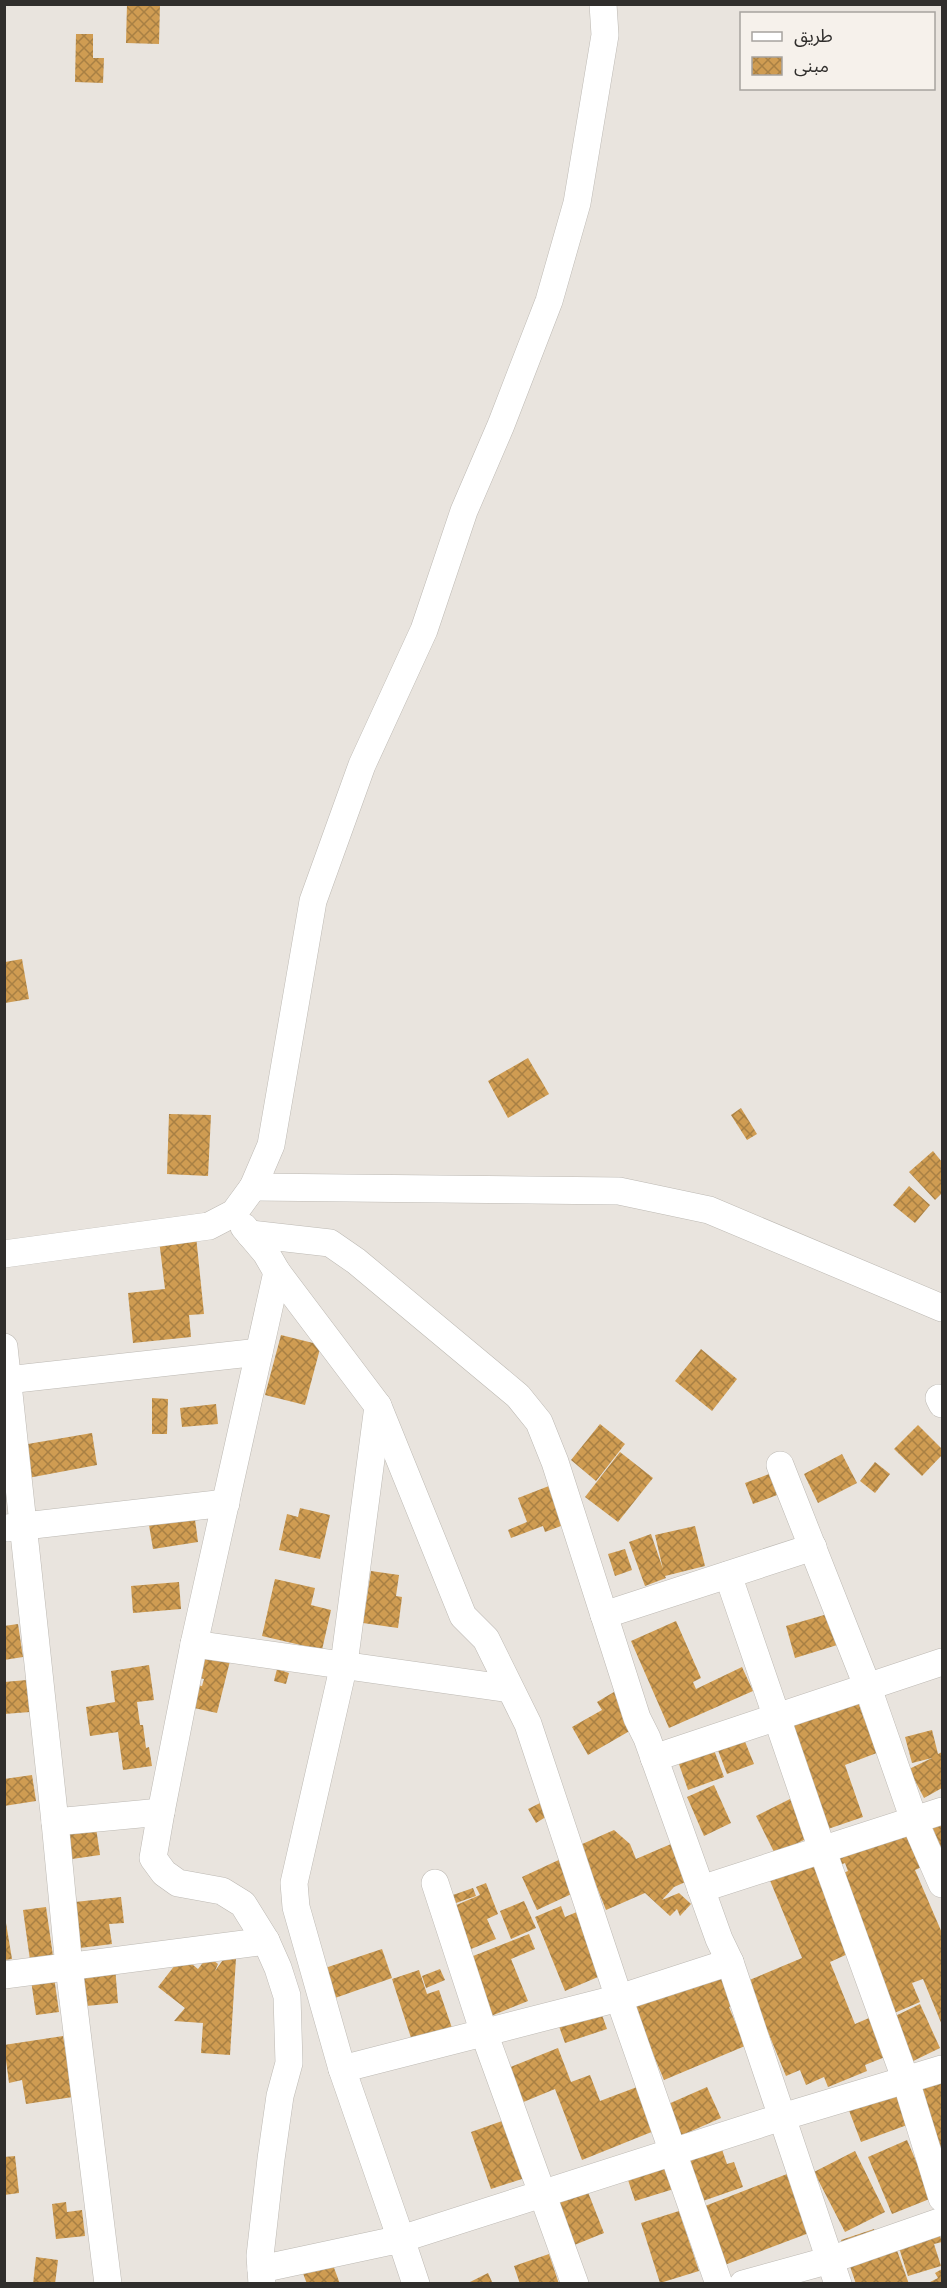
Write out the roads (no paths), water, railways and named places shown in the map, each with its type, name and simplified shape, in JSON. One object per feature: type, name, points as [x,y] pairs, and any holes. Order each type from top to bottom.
[{"type":"street","points":[[4,1254],[209,1226],[234,1212],[253,1187],[271,1145],[313,901],[362,765],[424,630],[464,511],[501,425],[549,301],[577,203],[604,35],[603,4]]},
{"type":"street","points":[[253,1187],[619,1191],[709,1210],[942,1308]]},
{"type":"street","points":[[234,1212],[378,1406],[464,1616],[486,1639],[528,1724],[619,1998],[718,2283]]},
{"type":"street","points":[[250,1234],[330,1243],[356,1261],[518,1396],[539,1422],[555,1462],[637,1718],[654,1758],[719,1939],[730,1962],[834,2272]]},
{"type":"street","points":[[277,1272],[194,1644],[153,1858],[164,1873],[178,1883],[222,1891],[243,1904],[267,1941],[287,1996],[289,2063],[279,2096],[271,2159],[260,2256],[262,2276],[401,2239],[782,2117],[942,2069]]},
{"type":"street","points":[[4,1347],[14,1527],[55,1822],[69,1967],[108,2283]]},
{"type":"street","points":[[7,1380],[259,1353]]},
{"type":"street","points":[[378,1406],[344,1664],[294,1883],[296,1907],[342,2069],[416,2283]]},
{"type":"street","points":[[780,1465],[867,1688],[914,1820],[942,1884]]},
{"type":"street","points":[[14,1527],[226,1503]]},
{"type":"street","points":[[604,1615],[813,1547]]},
{"type":"street","points":[[728,1575],[822,1849],[906,2081],[942,2198]]},
{"type":"street","points":[[194,1644],[510,1689]]},
{"type":"street","points":[[654,1758],[942,1662]]},
{"type":"street","points":[[701,1889],[942,1810]]},
{"type":"street","points":[[55,1822],[161,1812]]},
{"type":"street","points":[[435,1883],[484,2033],[575,2283]]},
{"type":"street","points":[[4,1975],[267,1941]]},
{"type":"street","points":[[342,2069],[619,1998],[730,1962]]},
{"type":"street","points":[[743,2283],[834,2272],[942,2221]]}]
